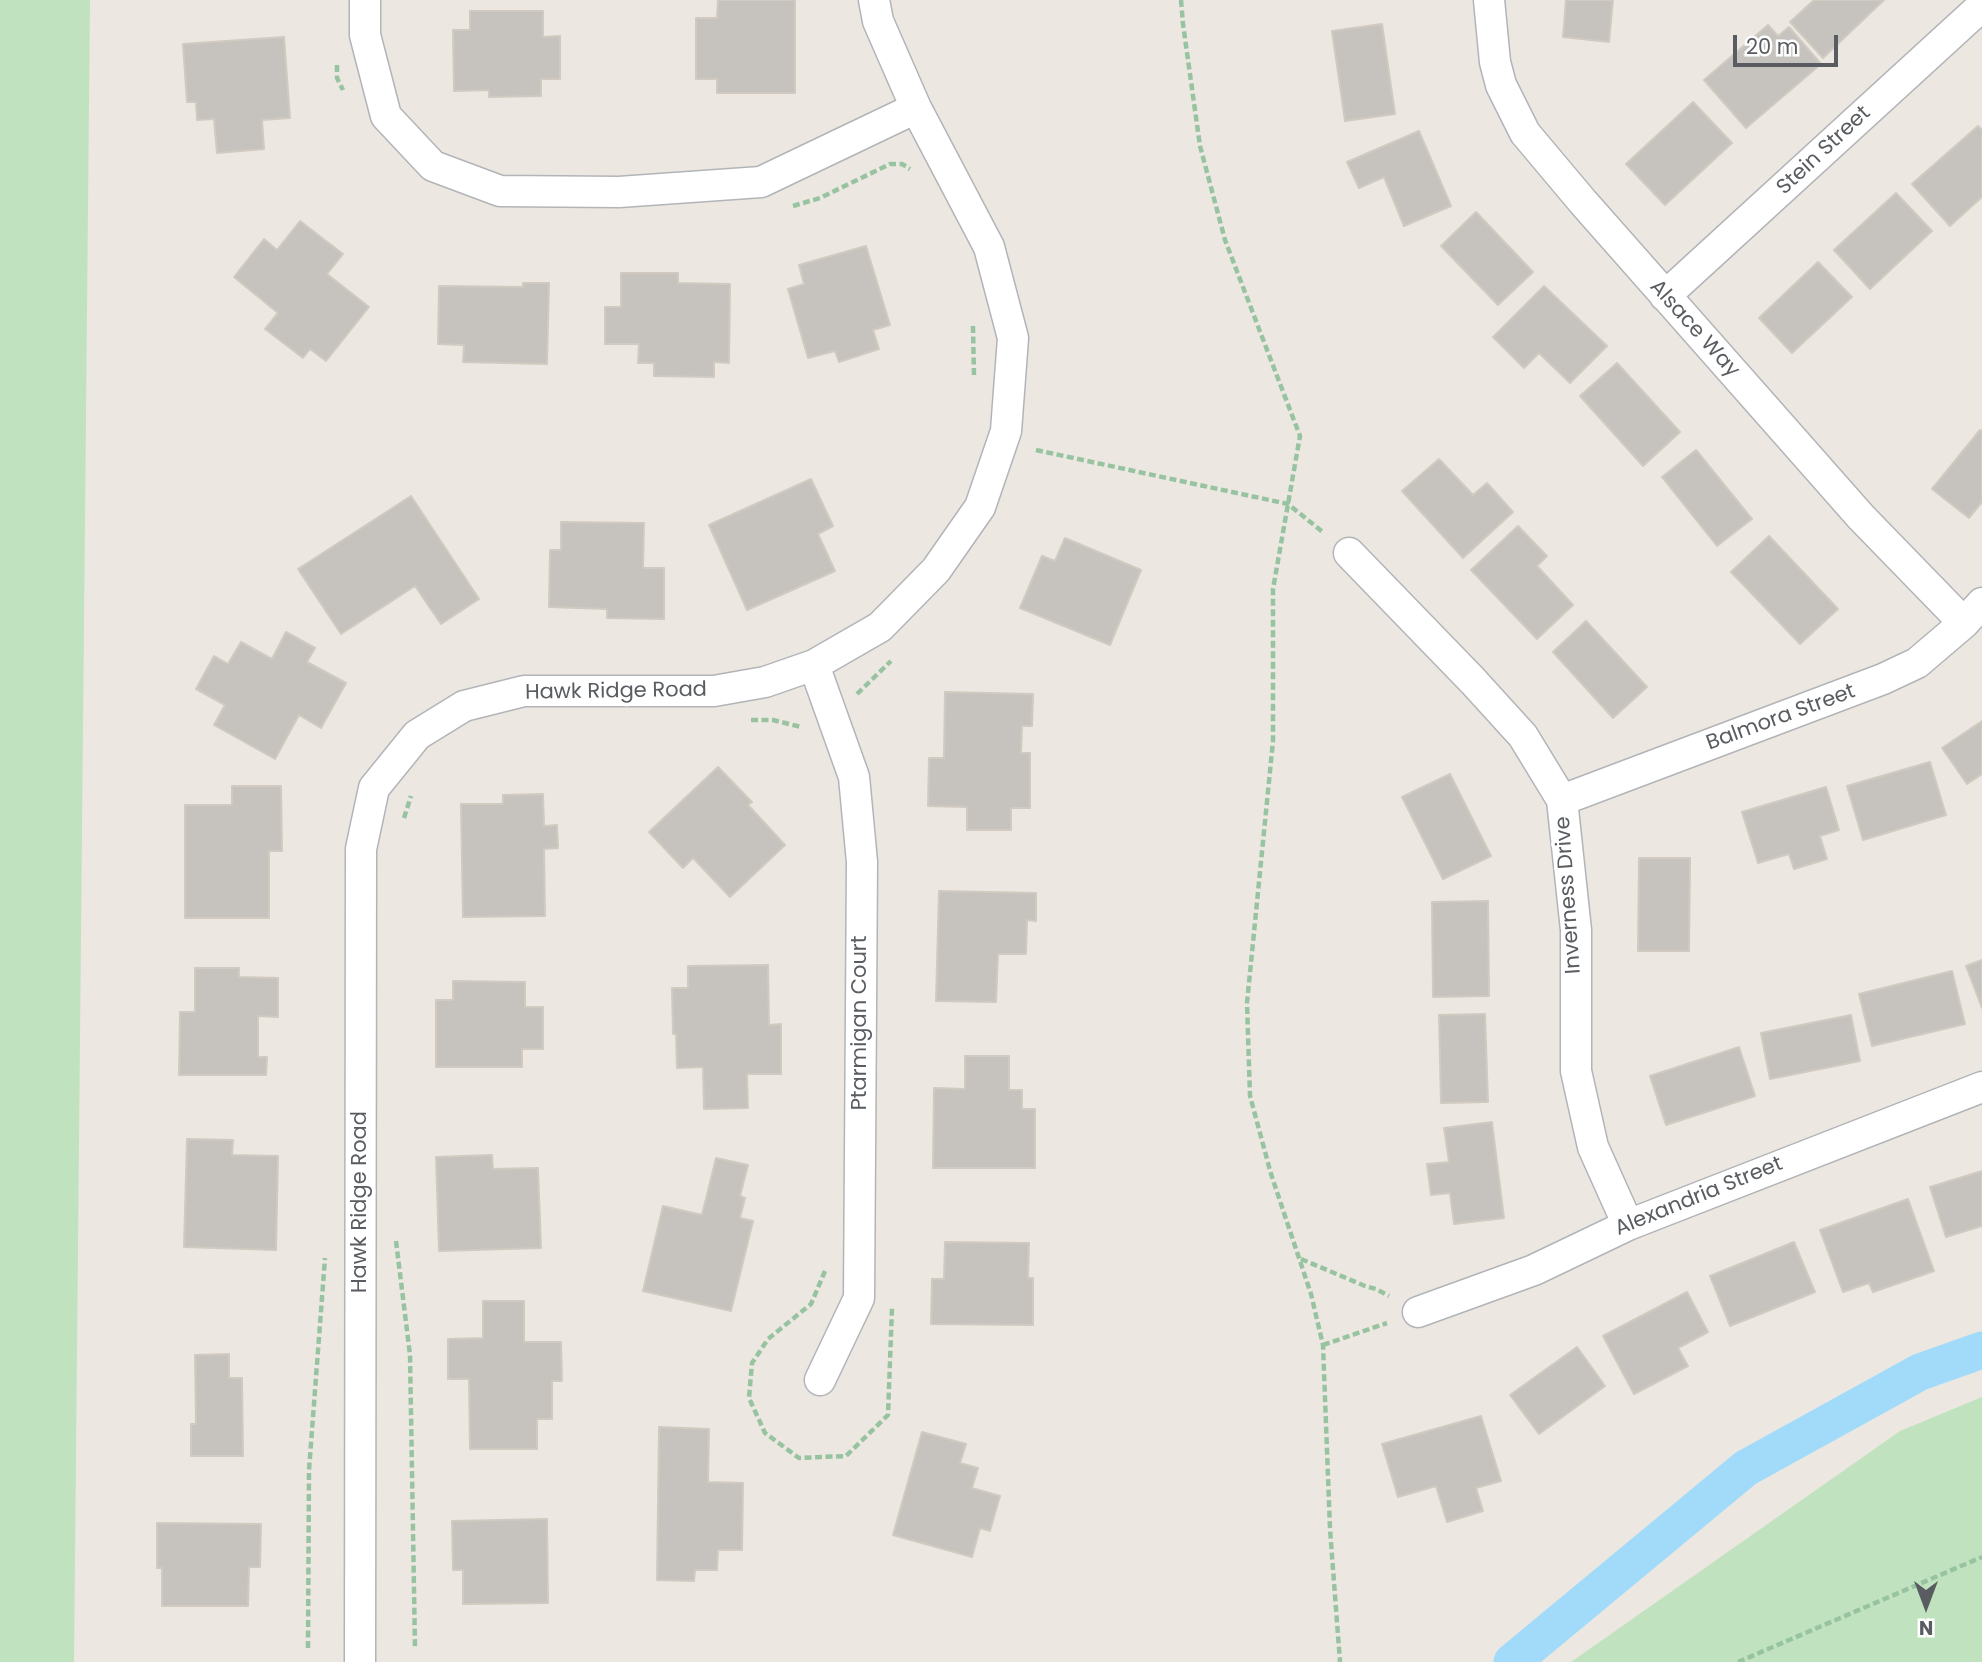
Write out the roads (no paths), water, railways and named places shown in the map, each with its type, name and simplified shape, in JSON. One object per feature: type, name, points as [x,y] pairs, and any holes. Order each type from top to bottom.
[{"type":"street","points":[[365,0],[365,35],[386,116],[433,166],[500,191],[619,192],[761,183],[916,108]]},
{"type":"street","name":"Hawk Ridge Road","points":[[359,1662],[361,849],[374,788],[417,735],[464,706],[524,691],[714,691],[765,682],[814,665],[880,627],[936,570],[980,507],[1006,431],[1013,338],[989,247],[916,108],[878,21],[874,0]]},
{"type":"street","name":"Alsace Way","points":[[1489,0],[1495,62],[1501,85],[1525,133],[1861,517],[1973,613]]},
{"type":"street","name":"Stein Street","points":[[1665,296],[1982,6]]},
{"type":"street","name":"Inverness Drive","points":[[1349,553],[1523,736],[1562,800],[1576,930],[1576,1071],[1593,1147],[1628,1225]]},
{"type":"street","name":"Balmora Street","points":[[1562,800],[1883,680],[1917,663],[1973,613]]},
{"type":"street","name":"Ptarmigan Court","points":[[814,665],[854,777],[862,862],[859,1298],[820,1381]]},
{"type":"street","name":"Alexandria Street","points":[[1418,1312],[1534,1270],[1628,1225],[1982,1087]]},
{"type":"waterway","points":[[1512,1662],[1746,1468],[1920,1372],[1982,1350]]}]
